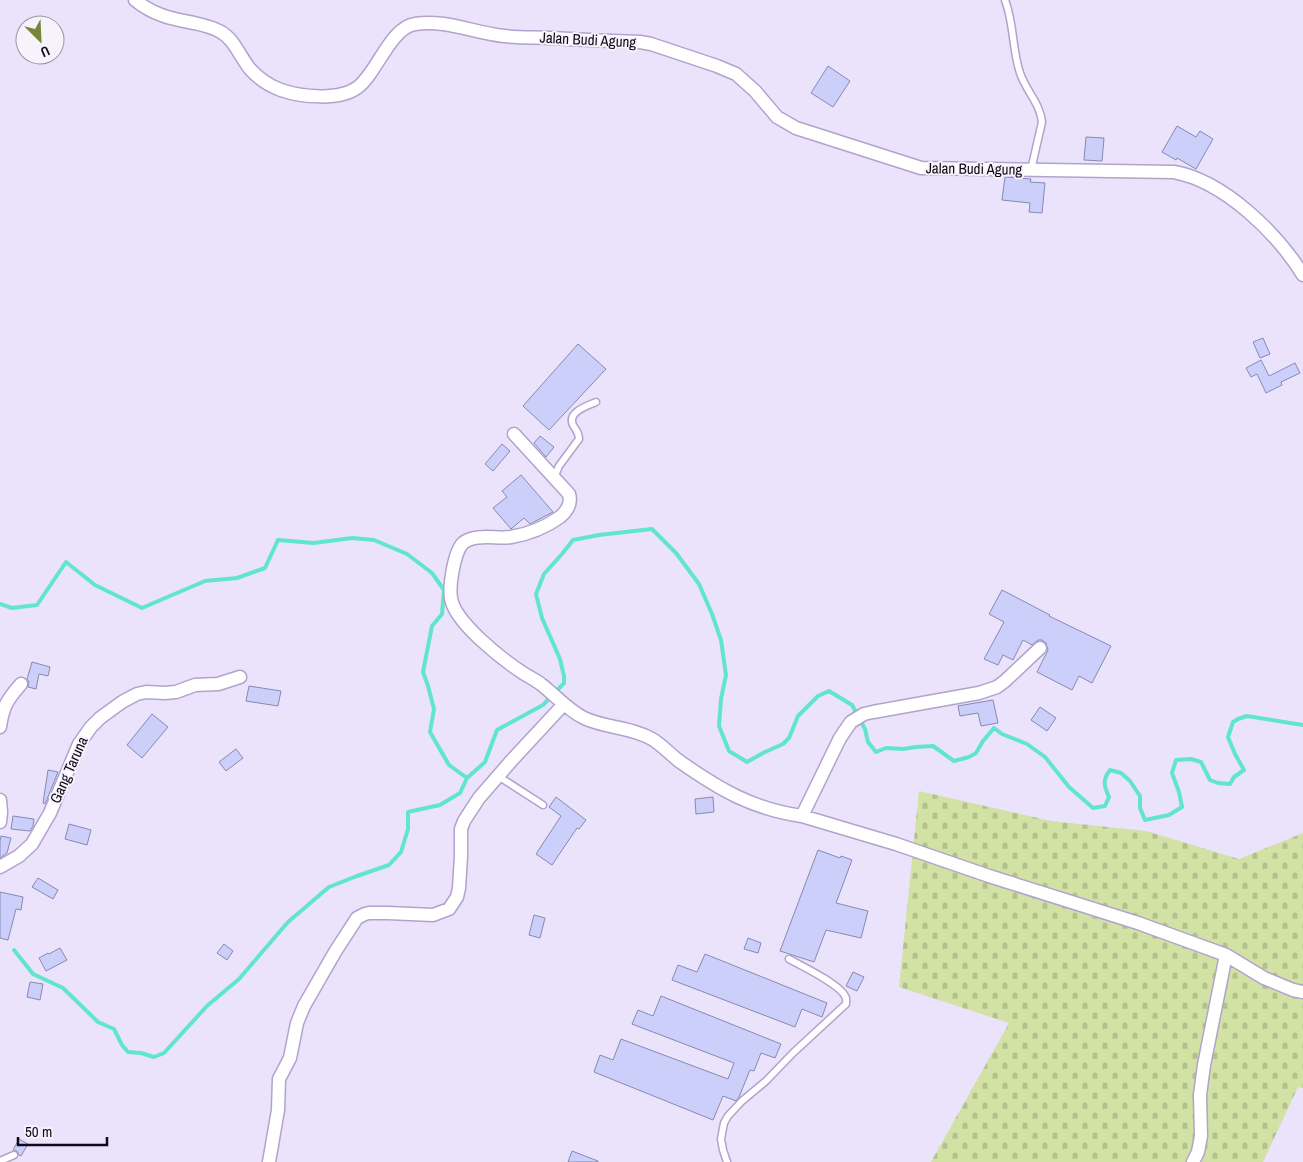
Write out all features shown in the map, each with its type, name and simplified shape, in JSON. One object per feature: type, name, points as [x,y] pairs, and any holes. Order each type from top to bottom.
[{"type":"street","name":"Jalan Budi Agung","points":[[135,0],[160,16],[208,26],[221,31],[232,42],[250,68],[263,80],[280,89],[296,94],[338,96],[351,92],[366,80],[380,57],[402,29],[412,24],[430,22],[503,36],[640,42],[695,58],[736,74],[755,91],[777,117],[796,128],[921,168],[1174,172],[1191,176],[1224,194],[1251,213],[1283,246],[1303,275]]},
{"type":"street","points":[[514,434],[569,494],[571,499],[570,505],[564,514],[545,526],[522,535],[474,538],[462,544],[456,559],[450,592],[451,600],[457,613],[466,624],[492,650],[542,685],[570,709],[586,719],[637,733],[652,740],[732,795],[757,806],[802,816],[896,844],[1138,924],[1226,955],[1264,978],[1292,990],[1303,992]]},
{"type":"street","points":[[802,816],[834,749],[851,722],[864,714],[979,694],[1005,681],[1040,648]]},
{"type":"street","name":"Gang Taruna","points":[[0,867],[19,856],[32,844],[50,813],[79,744],[90,727],[100,718],[137,694],[146,692],[176,692],[195,685],[218,684],[240,677]]},
{"type":"street","points":[[0,727],[4,707],[21,684]]},
{"type":"street","points":[[269,1162],[278,1110],[279,1079],[290,1058],[297,1023],[304,1006],[335,952],[357,918],[365,914],[433,915],[449,909],[457,897],[459,888],[462,825],[479,798],[540,729],[561,701]]},
{"type":"street","points":[[0,800],[0,822]]},
{"type":"street","points":[[1193,1162],[1198,1152],[1201,1136],[1200,1095],[1204,1065],[1226,955]]},
{"type":"lane","points":[[1006,0],[1019,71],[1036,102],[1042,122],[1031,170]]},
{"type":"lane","points":[[554,478],[559,466],[579,439],[579,435],[571,422],[572,416],[596,402]]},
{"type":"lane","points":[[498,776],[544,805]]},
{"type":"lane","points":[[727,1162],[722,1150],[722,1139],[724,1123],[728,1116],[846,1004],[844,995],[833,985],[789,959]]},
{"type":"lane","points":[[0,1162],[14,1155]]},
{"type":"green space","points":[[919,791],[1051,821],[1146,831],[1239,859],[1303,833],[1303,1088],[1298,1087],[1263,1162],[931,1162],[1009,1023],[899,987]]},
{"type":"building","points":[[828,66],[850,81],[833,107],[811,93]]},
{"type":"building","points":[[1177,126],[1196,137],[1200,131],[1213,139],[1196,169],[1162,152]]},
{"type":"building","points":[[1086,137],[1104,138],[1102,161],[1084,160]]},
{"type":"building","points":[[1005,177],[1031,179],[1030,182],[1045,183],[1042,213],[1029,212],[1030,203],[1002,200]]},
{"type":"building","points":[[1263,338],[1270,354],[1260,358],[1253,342]]},
{"type":"building","points":[[578,344],[606,369],[549,430],[523,406]]},
{"type":"building","points":[[1261,360],[1269,376],[1295,363],[1300,373],[1281,382],[1282,385],[1266,393],[1257,374],[1251,377],[1246,368]]},
{"type":"building","points":[[540,436],[554,447],[546,457],[534,443]]},
{"type":"building","points":[[502,444],[510,451],[493,471],[485,464]]},
{"type":"building","points":[[521,475],[553,512],[530,524],[524,518],[511,529],[493,508],[507,497],[502,491]]},
{"type":"building","points":[[1002,590],[1049,616],[1111,646],[1092,683],[1079,676],[1072,690],[1037,672],[1048,650],[1046,643],[1042,640],[1038,640],[1032,645],[1023,640],[1013,660],[1003,655],[998,665],[984,659],[1004,622],[989,614]]},
{"type":"building","points":[[32,662],[50,667],[48,676],[39,674],[36,689],[28,687],[29,682],[27,679]]},
{"type":"building","points":[[249,686],[281,691],[278,706],[246,701]]},
{"type":"building","points":[[993,700],[998,723],[981,726],[978,713],[960,716],[958,706]]},
{"type":"building","points":[[1040,707],[1056,718],[1047,731],[1031,720]]},
{"type":"building","points":[[152,714],[168,727],[142,758],[127,745]]},
{"type":"building","points":[[236,749],[243,758],[226,771],[219,762]]},
{"type":"building","points":[[48,770],[58,772],[45,804],[43,803]]},
{"type":"building","points":[[556,797],[586,820],[579,829],[577,828],[552,865],[536,854],[561,816],[549,807]]},
{"type":"building","points":[[713,797],[714,812],[696,814],[695,799]]},
{"type":"building","points":[[13,816],[34,819],[30,831],[11,829]]},
{"type":"building","points":[[69,824],[91,830],[87,845],[65,839]]},
{"type":"building","points":[[1,836],[11,838],[7,853],[0,858],[0,841]]},
{"type":"building","points":[[818,850],[852,860],[836,903],[868,911],[861,938],[826,930],[814,962],[780,951]]},
{"type":"building","points":[[38,878],[58,890],[53,899],[32,887]]},
{"type":"building","points":[[0,892],[23,897],[21,910],[16,909],[8,940],[0,938]]},
{"type":"building","points":[[534,915],[545,918],[540,938],[529,935]]},
{"type":"building","points":[[748,938],[761,943],[758,953],[744,949]]},
{"type":"building","points":[[224,944],[233,951],[227,960],[217,953]]},
{"type":"building","points":[[60,948],[67,960],[46,971],[39,958]]},
{"type":"building","points":[[705,954],[827,1003],[822,1017],[802,1009],[795,1027],[672,980],[678,965],[697,972]]},
{"type":"building","points":[[853,972],[864,977],[857,991],[846,986]]},
{"type":"building","points":[[30,982],[43,984],[40,1000],[27,997]]},
{"type":"building","points":[[661,996],[781,1044],[775,1058],[761,1053],[754,1071],[750,1070],[739,1097],[736,1101],[723,1096],[713,1120],[594,1072],[600,1055],[613,1060],[621,1039],[728,1079],[734,1063],[632,1024],[638,1010],[653,1016]]},
{"type":"building","points":[[19,1139],[28,1144],[21,1156],[17,1151],[13,1150]]},
{"type":"building","points":[[572,1151],[598,1161],[598,1162],[568,1162]]},
{"type":"waterway","points":[[467,778],[485,762],[497,730],[543,705],[564,683],[560,659],[542,618],[536,594],[544,574],[573,540],[652,529],[676,553],[699,584],[712,614],[721,640],[726,675],[721,699],[719,726],[729,751],[747,762],[783,744],[789,738],[798,716],[818,696],[829,691],[852,705],[865,729],[868,742],[876,752],[886,748],[903,749],[933,746],[954,761],[976,753],[994,728],[1002,734],[1027,744],[1045,757],[1069,787],[1093,808],[1105,806],[1109,797],[1105,780],[1110,770],[1121,773],[1130,781],[1140,796],[1140,808],[1145,820],[1169,815],[1182,807],[1172,773],[1176,760],[1191,759],[1201,762],[1210,780],[1218,783],[1230,784],[1234,777],[1244,770],[1228,737],[1233,722],[1247,716],[1303,725]]},
{"type":"waterway","points":[[0,604],[12,608],[37,605],[66,562],[95,585],[142,608],[205,581],[237,578],[265,568],[278,540],[314,543],[352,538],[374,540],[407,554],[432,573],[444,590],[442,614],[432,626],[423,672],[434,709],[430,732],[449,765],[467,778],[460,793],[440,805],[408,812],[408,829],[401,852],[389,865],[329,887],[288,922],[239,979],[207,1006],[164,1053],[154,1057],[128,1052],[114,1029],[98,1022],[63,988],[33,974],[14,950]]}]
